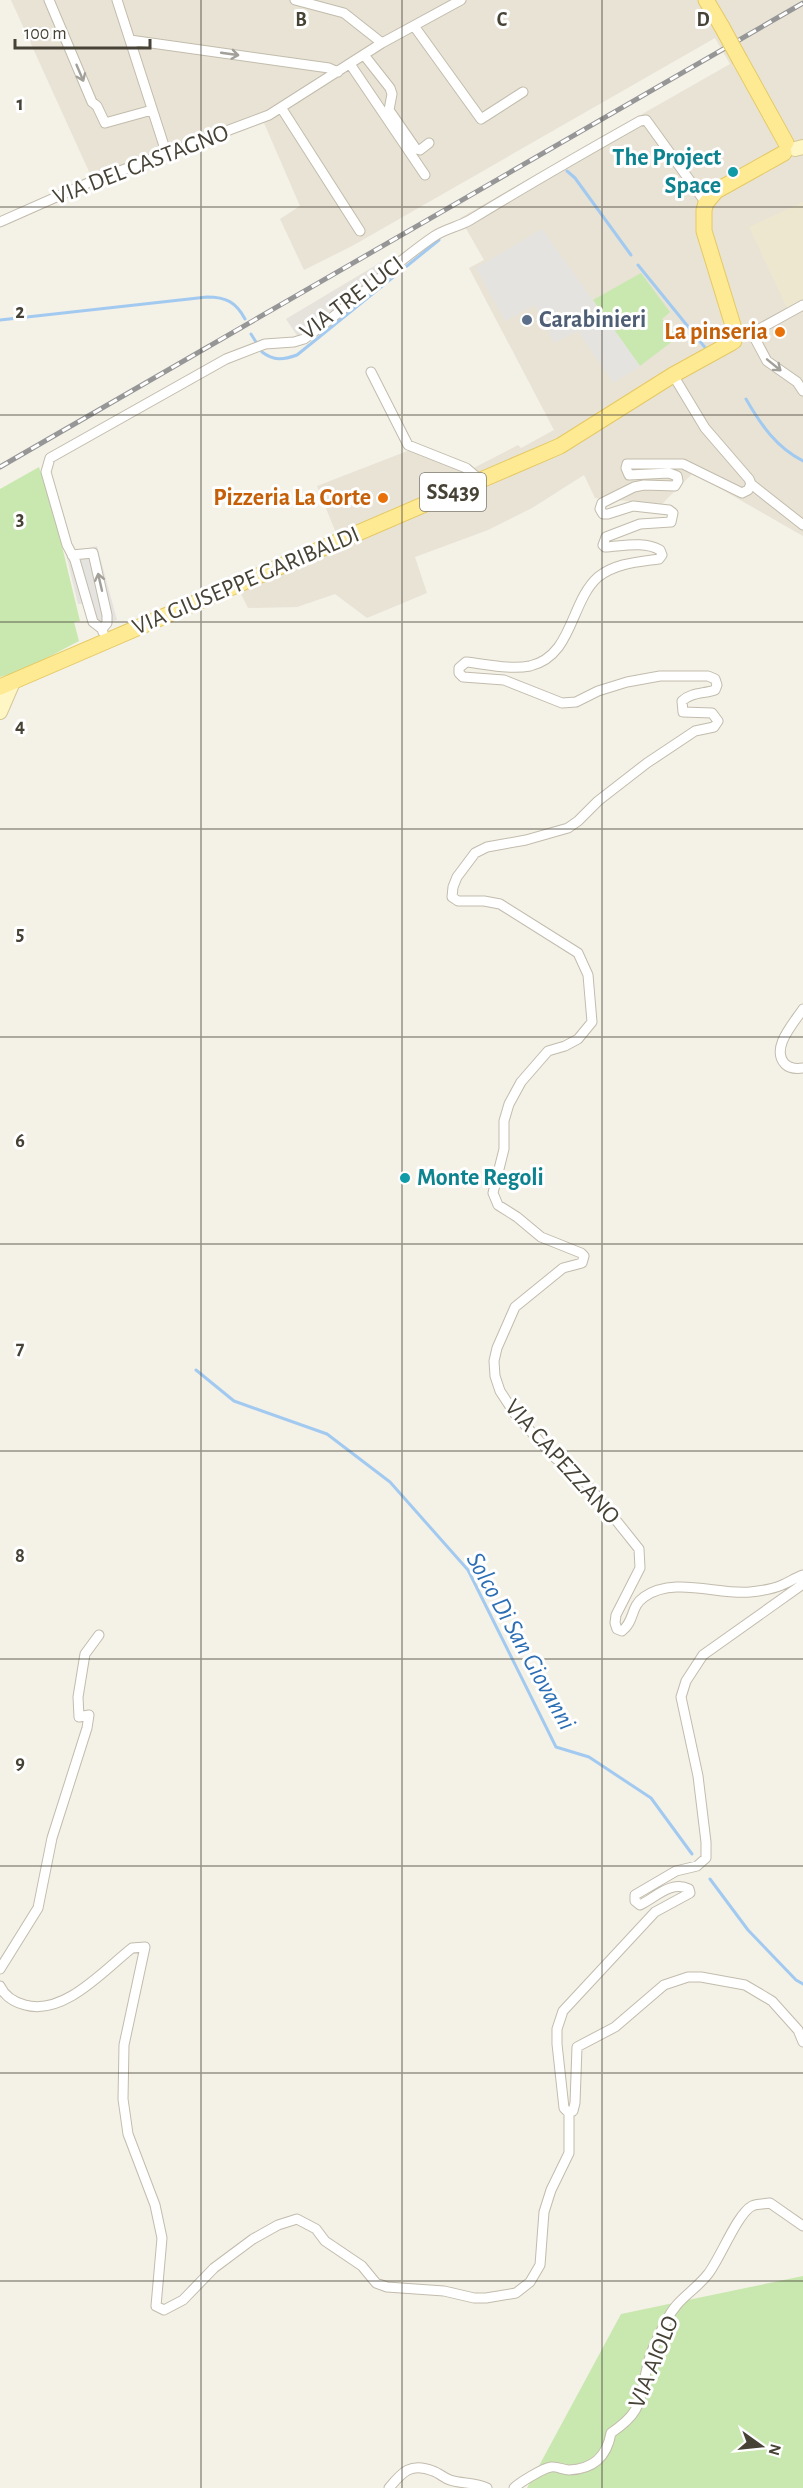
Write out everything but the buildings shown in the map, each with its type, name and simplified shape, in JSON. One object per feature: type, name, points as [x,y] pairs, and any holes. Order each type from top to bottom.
[{"type":"main road","points":[[706,0],[792,148],[716,191],[706,203],[703,216],[704,231],[735,337]]},
{"type":"main road","name":"VIA GIUSEPPE GARIBALDI","points":[[7,684],[103,636],[560,446],[673,375],[731,343],[735,337]]},
{"type":"street","points":[[49,0],[92,102],[97,106],[105,123],[152,110]]},
{"type":"street","points":[[117,0],[166,152]]},
{"type":"street","points":[[295,0],[336,5],[382,43]]},
{"type":"street","name":"VIA DEL CASTAGNO","points":[[0,222],[88,183],[282,109],[382,43],[461,0]]},
{"type":"street","points":[[414,26],[481,119],[523,92]]},
{"type":"street","points":[[130,40],[329,68],[338,72]]},
{"type":"street","points":[[364,55],[390,88],[392,94],[389,110],[416,149],[420,150],[429,143]]},
{"type":"street","points":[[350,64],[425,175]]},
{"type":"street","points":[[282,109],[360,231]]},
{"type":"street","name":"VIA TRE LUCI","points":[[103,636],[93,622],[67,545],[46,472],[50,458],[226,359],[265,344],[304,339],[436,235],[461,225],[565,162],[640,121],[646,120],[706,203]]},
{"type":"street","points":[[800,306],[803,317]]},
{"type":"street","name":"VIA GIUSEPPE GARIBALDI","points":[[735,337],[752,333],[800,306]]},
{"type":"street","points":[[752,333],[767,361],[797,382],[803,391]]},
{"type":"street","points":[[371,372],[408,445],[466,468],[480,480]]},
{"type":"street","points":[[673,375],[705,428],[751,484],[803,525]]},
{"type":"street","name":"VIA CAPEZZANO","points":[[751,484],[748,490],[742,493],[683,464],[627,464],[629,475],[669,473],[676,476],[678,481],[675,486],[634,487],[602,503],[600,509],[603,514],[633,506],[669,510],[673,513],[673,517],[671,522],[640,524],[611,534],[606,537],[603,545],[605,547],[637,545],[656,547],[662,555],[659,560],[631,562],[599,576],[592,583],[562,641],[541,661],[530,666],[508,667],[466,662],[459,668],[459,673],[463,677],[504,680],[562,704],[576,702],[598,691],[627,682],[660,676],[708,676],[715,679],[717,684],[715,690],[688,696],[682,700],[681,705],[683,712],[712,713],[718,721],[714,728],[695,731],[647,763],[568,828],[526,840],[487,847],[475,853],[457,877],[452,897],[458,901],[484,901],[500,904],[578,953],[585,963],[588,975],[592,1022],[578,1039],[566,1046],[548,1051],[521,1082],[509,1104],[504,1121],[504,1149],[493,1193],[498,1205],[548,1241],[581,1253],[583,1260],[582,1263],[563,1268],[548,1278],[515,1307],[494,1361],[500,1391],[514,1414],[555,1457],[587,1484],[639,1550],[640,1568],[616,1615],[617,1629],[622,1631],[626,1628],[634,1606],[652,1593],[685,1587],[716,1592],[749,1592],[782,1586],[803,1575]]},
{"type":"street","points":[[72,555],[93,553],[107,615],[103,636]]},
{"type":"street","points":[[0,712],[7,684]]},
{"type":"street","points":[[803,1009],[783,1040],[780,1052],[781,1058],[789,1066],[803,1068]]},
{"type":"street","points":[[569,2113],[564,2109],[556,2044],[557,2029],[563,2011],[655,1912],[690,1893],[689,1888],[683,1886],[672,1887],[640,1905],[635,1901],[635,1896],[676,1871],[697,1866],[706,1858],[698,1776],[681,1697],[689,1674],[703,1655],[803,1584]]},
{"type":"street","points":[[0,1969],[38,1908],[52,1838],[87,1728],[89,1714],[79,1717],[78,1697],[85,1654],[99,1635]]},
{"type":"street","points":[[0,1986],[13,2002],[31,2007],[48,2007],[69,1999],[132,1948],[145,1947],[124,2045],[123,2099],[128,2134],[155,2205],[162,2238],[156,2306],[164,2310],[183,2300],[214,2268],[253,2239],[278,2225],[297,2219],[316,2229],[325,2241],[362,2266],[376,2283],[387,2287],[444,2291],[474,2298],[516,2293],[530,2282],[540,2265],[544,2212],[551,2190],[569,2153],[569,2113]]},
{"type":"street","points":[[569,2113],[573,2111],[575,2103],[577,2047],[615,2027],[664,1985],[676,1980],[701,1977],[745,1986],[772,2001],[798,2030],[803,2042]]},
{"type":"street","name":"VIA AIOLO","points":[[514,2488],[519,2482],[551,2467],[569,2470],[587,2467],[600,2460],[609,2446],[611,2433],[627,2422],[638,2408],[647,2367],[667,2318],[683,2296],[707,2276],[729,2242],[740,2218],[753,2206],[770,2203],[803,2226]]},
{"type":"street","points":[[389,2488],[402,2471],[412,2467],[432,2471],[451,2481],[477,2483],[488,2488]]},
{"type":"shaded area","points":[[11,0],[803,0],[803,536],[693,473],[662,504],[595,498],[584,475],[532,508],[488,530],[415,557],[427,593],[367,618],[335,594],[297,607],[248,608],[239,590],[342,548],[317,486],[410,450],[466,472],[518,445],[521,448],[554,430],[469,268],[484,260],[460,218],[730,64],[715,38],[352,246],[304,270],[280,219],[300,206],[264,123],[96,187]]},
{"type":"shaded area","points":[[803,202],[803,300],[787,308],[749,227]]},
{"type":"shaded area","points":[[542,229],[640,366],[613,383],[578,331],[554,343],[535,305],[505,321],[476,268]]},
{"type":"shaded area","points":[[393,255],[396,261],[298,337],[286,319]]},
{"type":"shaded area","points":[[97,546],[117,620],[90,627],[84,604],[78,604],[66,554]]},
{"type":"green space","points":[[641,273],[670,312],[662,319],[678,337],[640,366],[593,300]]},
{"type":"green space","points":[[39,467],[54,513],[80,621],[74,622],[79,641],[24,670],[0,677],[0,489]]},
{"type":"green space","points":[[803,2276],[803,2488],[527,2488],[621,2314]]},
{"type":"waterway","points":[[567,171],[575,178],[631,255]]},
{"type":"waterway","points":[[262,352],[279,359],[297,355],[439,240]]},
{"type":"waterway","points":[[638,265],[707,350]]},
{"type":"waterway","points":[[0,320],[207,297],[230,302],[238,308],[245,319]]},
{"type":"waterway","points":[[251,334],[256,342]]},
{"type":"waterway","points":[[746,399],[757,418],[777,442],[803,461]]},
{"type":"waterway","name":"Solco Di San Giovanni","points":[[196,1370],[234,1401],[327,1434],[390,1482],[468,1570],[556,1747],[589,1757],[651,1798],[692,1854]]},
{"type":"waterway","name":"Solco Di San Giovanni","points":[[710,1879],[748,1930],[796,1980],[803,1984]]},
{"type":"railway","points":[[0,467],[803,3]]},
{"type":"place","name":"The Project Space","points":[[733,172]]},
{"type":"place","name":"Carabinieri","points":[[527,320]]},
{"type":"place","name":"La pinseria","points":[[780,332]]},
{"type":"place","name":"Pizzeria La Corte","points":[[383,498]]},
{"type":"place","name":"Monte Regoli","points":[[405,1178]]}]
